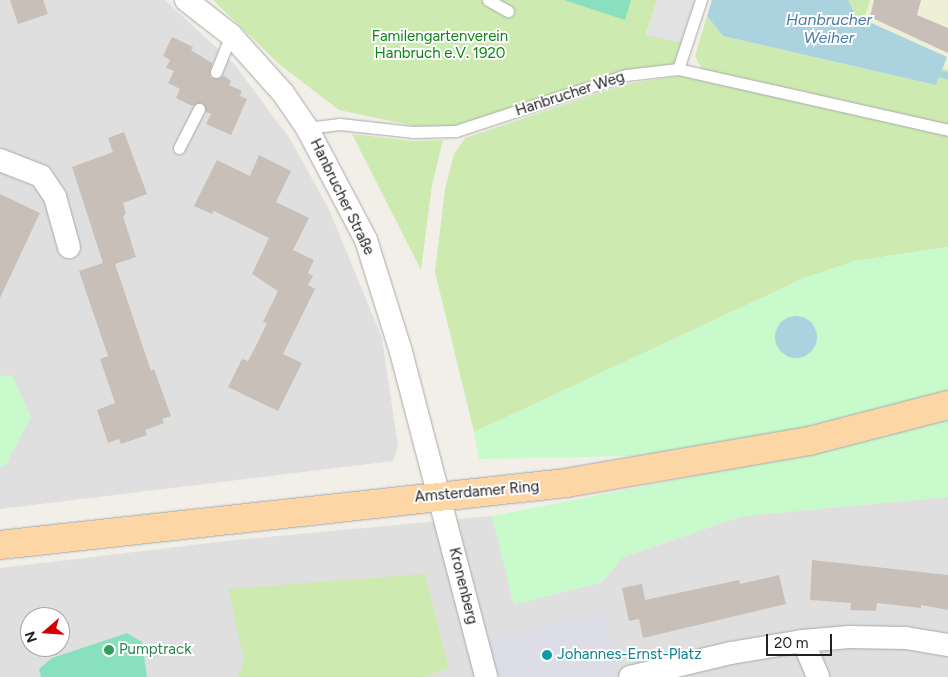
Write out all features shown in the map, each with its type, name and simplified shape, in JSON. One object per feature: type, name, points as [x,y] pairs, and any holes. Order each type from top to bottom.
[{"type":"main road","name":"Amsterdamer Ring","points":[[0,545],[438,495],[566,483],[799,442],[948,405]]},
{"type":"street","name":"Hanbrucher Straße","points":[[186,0],[231,35],[268,75],[308,128],[366,240],[384,291],[438,495]]},
{"type":"street","points":[[0,160],[41,176],[55,196],[69,247]]},
{"type":"street","name":"Kronenberg","points":[[438,495],[486,677]]},
{"type":"street","points":[[630,677],[731,653],[803,641],[849,637],[906,638],[948,645]]},
{"type":"street","points":[[803,641],[818,677]]},
{"type":"lane","points":[[488,0],[508,11]]},
{"type":"lane","points":[[678,69],[701,0]]},
{"type":"lane","points":[[216,72],[231,35]]},
{"type":"lane","name":"Hanbrucher Weg","points":[[308,128],[340,124],[412,132],[456,131],[626,76],[678,69],[948,130]]},
{"type":"lane","points":[[179,148],[199,109]]},
{"type":"shaded area","points":[[0,0],[165,0],[234,64],[290,139],[329,209],[382,338],[398,447],[393,461],[0,509]]},
{"type":"shaded area","points":[[657,0],[701,0],[687,44],[646,35]]},
{"type":"shaded area","points":[[948,497],[948,677],[0,677],[0,568],[235,540],[492,516],[514,604],[602,582],[623,557],[743,516]]},
{"type":"shaded area","name":"Johannes-Ernst-Platz","points":[[603,612],[620,677],[486,677],[477,642]]},
{"type":"green space","name":"Familengartenverein Hanbruch e.V. 1920","points":[[213,0],[657,0],[646,34],[685,43],[677,64],[622,73],[453,126],[413,126],[339,110],[280,65]]},
{"type":"green space","points":[[564,0],[631,0],[625,20]]},
{"type":"green space","points":[[848,0],[870,0],[864,20],[856,16]]},
{"type":"green space","points":[[870,0],[948,0],[948,70],[943,68],[947,57],[864,20]]},
{"type":"green space","points":[[707,16],[723,36],[936,85],[947,57],[943,68],[948,70],[948,126],[702,69],[695,56]]},
{"type":"green space","points":[[679,76],[948,133],[948,247],[855,261],[802,279],[474,432],[435,272],[445,189],[454,154],[465,138],[626,84]]},
{"type":"green space","points":[[352,134],[413,141],[443,140],[432,185],[421,270]]},
{"type":"green space","points":[[948,247],[948,394],[801,429],[631,456],[479,459],[474,432],[802,279],[855,261]]},
{"type":"green space","points":[[12,375],[31,417],[5,466],[0,466],[0,376]]},
{"type":"green space","points":[[948,419],[948,497],[743,516],[623,557],[602,582],[514,605],[492,516],[802,455]]},
{"type":"green space","points":[[425,574],[449,668],[423,677],[238,677],[244,660],[228,589]]},
{"type":"green space","name":"Pumptrack","points":[[127,633],[142,642],[147,677],[41,677],[39,669],[52,658],[70,657],[70,652]]},
{"type":"water","name":"Hanbrucher Weiher","points":[[712,0],[848,0],[856,16],[947,57],[936,85],[723,36],[707,16]]},
{"type":"water","points":[[796,316],[811,322],[817,337],[811,352],[796,358],[781,352],[775,337],[781,322]]},
{"type":"building","points":[[10,0],[43,0],[48,14],[18,24]]},
{"type":"building","points":[[874,0],[921,0],[917,15],[948,28],[948,53],[870,17]]},
{"type":"building","points":[[172,37],[193,47],[191,50],[212,63],[210,77],[217,79],[224,76],[231,81],[229,85],[242,91],[240,96],[247,99],[231,135],[206,124],[211,114],[206,112],[203,103],[192,106],[176,98],[180,89],[168,83],[174,71],[166,68],[170,60],[163,56]]},
{"type":"building","points":[[124,132],[147,194],[123,203],[126,214],[123,216],[136,257],[115,264],[151,371],[154,369],[171,416],[162,419],[164,423],[145,430],[147,435],[121,444],[119,439],[108,443],[97,410],[115,403],[100,359],[108,356],[79,271],[103,263],[72,167],[113,152],[108,138]]},
{"type":"building","points":[[259,155],[291,171],[276,202],[309,218],[293,250],[314,260],[308,273],[313,276],[308,285],[315,289],[283,354],[302,363],[278,411],[228,387],[242,359],[248,361],[258,342],[267,323],[263,322],[278,291],[252,274],[269,238],[214,211],[212,214],[194,206],[217,160],[250,176]]},
{"type":"building","points":[[0,194],[40,213],[0,298]]},
{"type":"building","points":[[812,560],[948,575],[948,610],[921,605],[921,608],[877,603],[876,611],[850,610],[851,603],[810,600]]},
{"type":"building","points":[[779,575],[786,604],[643,638],[639,619],[629,621],[622,588],[642,584],[645,600],[739,580],[740,584]]},
{"type":"waterway","points":[[932,71],[948,76]]},
{"type":"place","name":"Pumptrack","points":[[109,650]]},
{"type":"place","name":"Johannes-Ernst-Platz","points":[[547,655]]}]
